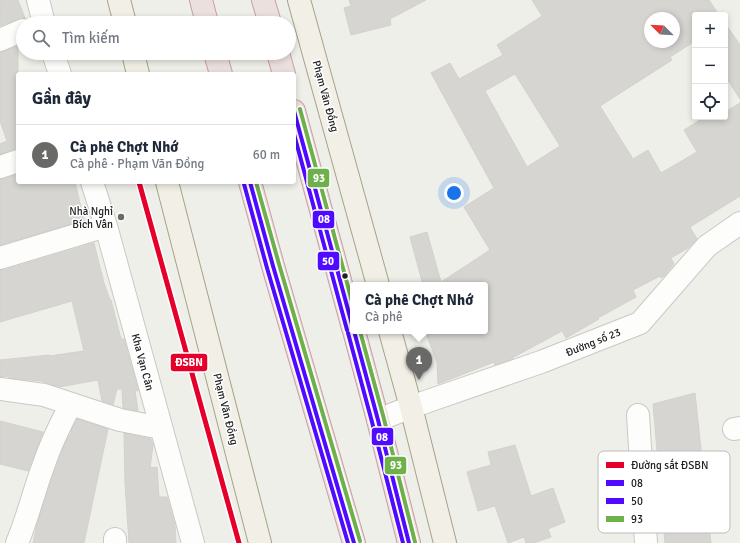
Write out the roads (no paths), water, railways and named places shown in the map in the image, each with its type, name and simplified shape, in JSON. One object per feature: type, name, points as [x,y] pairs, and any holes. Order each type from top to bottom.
[{"type":"highway","points":[[201,0],[205,16]]},
{"type":"highway","points":[[263,0],[268,16]]},
{"type":"highway","points":[[217,60],[220,72]]},
{"type":"highway","points":[[280,60],[283,72]]},
{"type":"highway","points":[[296,118],[350,319]]},
{"type":"highway","points":[[251,184],[354,543]]},
{"type":"highway","points":[[354,334],[378,420],[409,543]]},
{"type":"main road","points":[[119,0],[123,16]]},
{"type":"main road","name":"Phạm Văn Đồng","points":[[299,0],[377,282]]},
{"type":"main road","points":[[135,60],[138,72]]},
{"type":"main road","name":"Phạm Văn Đồng","points":[[167,184],[260,543]]},
{"type":"main road","points":[[391,334],[411,407],[445,543]]},
{"type":"street","points":[[38,0],[41,16]]},
{"type":"street","points":[[0,40],[16,33]]},
{"type":"street","points":[[56,60],[59,72]]},
{"type":"street","points":[[0,167],[16,162]]},
{"type":"street","name":"Kha Vạn Cân","points":[[93,184],[106,226],[192,543]]},
{"type":"street","name":"Đường số 23","points":[[378,420],[541,362],[640,323],[707,246],[740,223]]},
{"type":"street","points":[[0,258],[106,226]]},
{"type":"street","points":[[0,389],[44,395],[120,420],[161,428]]},
{"type":"street","points":[[17,543],[44,462],[70,404]]},
{"type":"street","points":[[638,415],[640,451]]},
{"type":"street","points":[[645,533],[646,543]]},
{"type":"rail line","name":"ĐSBN","points":[[140,184],[239,543]]},
{"type":"place","name":"Nhà Nghỉ Bích Vân","points":[[121,217]]},
{"type":"place","name":"Cà phê Chợt Nhớ","points":[[419,380]]}]
